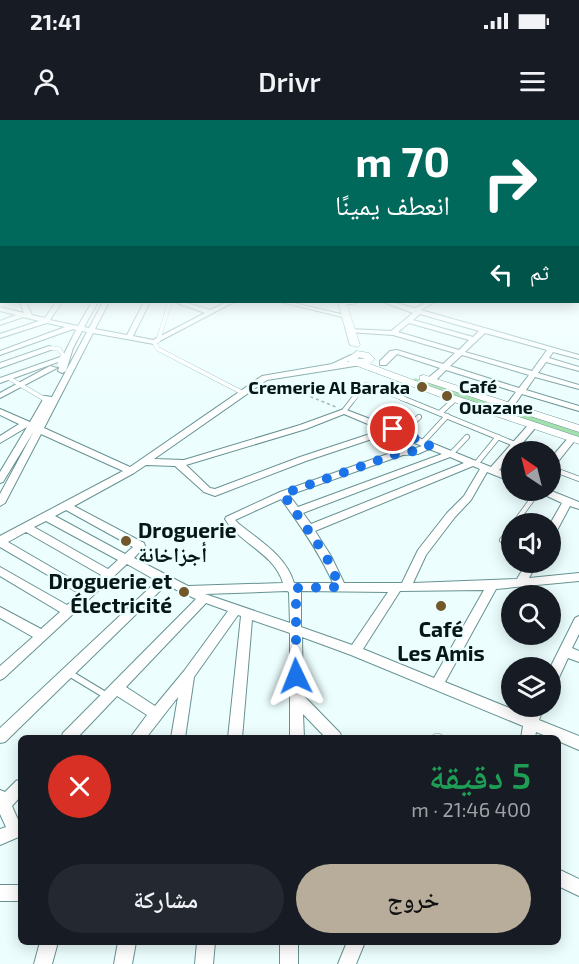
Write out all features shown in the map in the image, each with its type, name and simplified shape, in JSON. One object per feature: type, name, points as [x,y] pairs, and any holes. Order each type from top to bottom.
[{"type":"street","points":[[0,336],[23,328]]},
{"type":"street","points":[[0,353],[75,328]]},
{"type":"street","points":[[50,402],[66,364],[76,328]]},
{"type":"street","points":[[78,328],[156,342],[182,328]]},
{"type":"street","points":[[129,337],[133,328]]},
{"type":"street","points":[[393,333],[399,328]]},
{"type":"street","points":[[436,328],[474,339]]},
{"type":"street","points":[[478,328],[579,357]]},
{"type":"street","points":[[431,380],[483,330]]},
{"type":"street","points":[[0,480],[5,460],[50,402],[90,331]]},
{"type":"street","points":[[561,454],[576,440],[455,399],[359,358],[350,331],[393,333],[579,387]]},
{"type":"street","points":[[0,366],[52,348]]},
{"type":"street","points":[[510,405],[552,349]]},
{"type":"street","points":[[383,363],[397,352],[579,409]]},
{"type":"street","points":[[0,541],[131,471],[265,378],[334,366],[359,358],[383,363],[579,429]]},
{"type":"street","points":[[545,359],[579,369]]},
{"type":"street","points":[[0,381],[61,362]]},
{"type":"street","points":[[0,396],[61,362]]},
{"type":"street","points":[[144,462],[178,464],[303,427],[344,411],[501,475]]},
{"type":"street","points":[[3,416],[32,426],[131,471]]},
{"type":"street","points":[[519,441],[533,425]]},
{"type":"street","points":[[0,440],[32,426]]},
{"type":"street","points":[[0,503],[23,459],[32,426]]},
{"type":"street","points":[[178,464],[207,490],[215,493],[303,459],[397,431]]},
{"type":"street","points":[[297,735],[293,588],[285,571],[270,555],[235,527],[230,519],[283,494],[402,452],[418,451],[426,443]]},
{"type":"street","points":[[296,512],[451,454]]},
{"type":"street","points":[[309,529],[482,467],[501,454]]},
{"type":"street","points":[[5,460],[23,459]]},
{"type":"street","points":[[355,651],[401,587],[422,553],[451,515],[468,498],[482,467]]},
{"type":"street","points":[[283,494],[326,556],[340,587]]},
{"type":"street","points":[[561,499],[579,506]]},
{"type":"street","points":[[561,514],[568,502]]},
{"type":"street","points":[[0,674],[139,548],[138,544],[67,506]]},
{"type":"street","points":[[48,517],[126,560],[204,598],[241,613],[355,651],[437,684],[529,731],[546,735]]},
{"type":"street","points":[[27,528],[109,575]]},
{"type":"street","points":[[0,541],[89,594]]},
{"type":"street","points":[[0,571],[69,612]]},
{"type":"street","points":[[520,583],[526,573]]},
{"type":"street","points":[[189,590],[240,587],[492,586],[579,577]]},
{"type":"street","points":[[0,737],[165,580]]},
{"type":"street","points":[[437,684],[492,586]]},
{"type":"street","points":[[71,735],[204,598]]},
{"type":"street","points":[[0,612],[42,636]]},
{"type":"street","points":[[140,735],[241,613]]},
{"type":"street","points":[[235,735],[241,613]]},
{"type":"street","points":[[561,659],[579,621]]},
{"type":"street","points":[[565,651],[579,657]]},
{"type":"street","points":[[178,735],[188,675]]},
{"type":"street","points":[[112,692],[157,714]]},
{"type":"street","points":[[297,698],[332,735]]},
{"type":"street","points":[[561,739],[579,743]]},
{"type":"street","points":[[12,832],[2,800],[18,788]]},
{"type":"street","points":[[561,879],[579,888]]},
{"type":"street","points":[[0,893],[18,893]]},
{"type":"street","points":[[43,964],[48,945]]},
{"type":"street","points":[[123,964],[126,945]]},
{"type":"street","points":[[204,964],[206,945]]},
{"type":"street","points":[[289,945],[289,964]]},
{"type":"street","points":[[347,964],[355,945]]},
{"type":"lane","points":[[161,328],[156,342],[158,349],[243,393]]},
{"type":"lane","points":[[52,348],[59,349],[61,362]]},
{"type":"lane","points":[[9,378],[19,386],[50,402]]},
{"type":"lane","points":[[344,411],[366,384],[508,441]]},
{"type":"lane","points":[[440,413],[455,399]]},
{"type":"lane","points":[[426,443],[447,416]]},
{"type":"lane","points":[[397,431],[419,417]]},
{"type":"lane","points":[[451,454],[467,437]]},
{"type":"lane","points":[[482,467],[498,437]]},
{"type":"lane","points":[[561,468],[579,479]]},
{"type":"lane","points":[[68,672],[112,692]]},
{"type":"path","points":[[265,378],[344,411]]},
{"type":"green space","points":[[415,378],[579,432],[579,439],[445,393],[413,380]]},
{"type":"place","name":"Cremerie Al Baraka","points":[[422,387]]},
{"type":"place","name":"Café Ouazane","points":[[447,396]]},
{"type":"place","name":"Droguerie أجزاخانة","points":[[126,541]]},
{"type":"place","name":"Droguerie et Électricité","points":[[184,592]]},
{"type":"place","name":"Café Les Amis","points":[[441,606]]},
{"type":"route","points":[[296,676],[296,588],[340,587],[326,556],[283,494],[315,485],[402,452],[418,451],[430,445],[393,429]]}]
